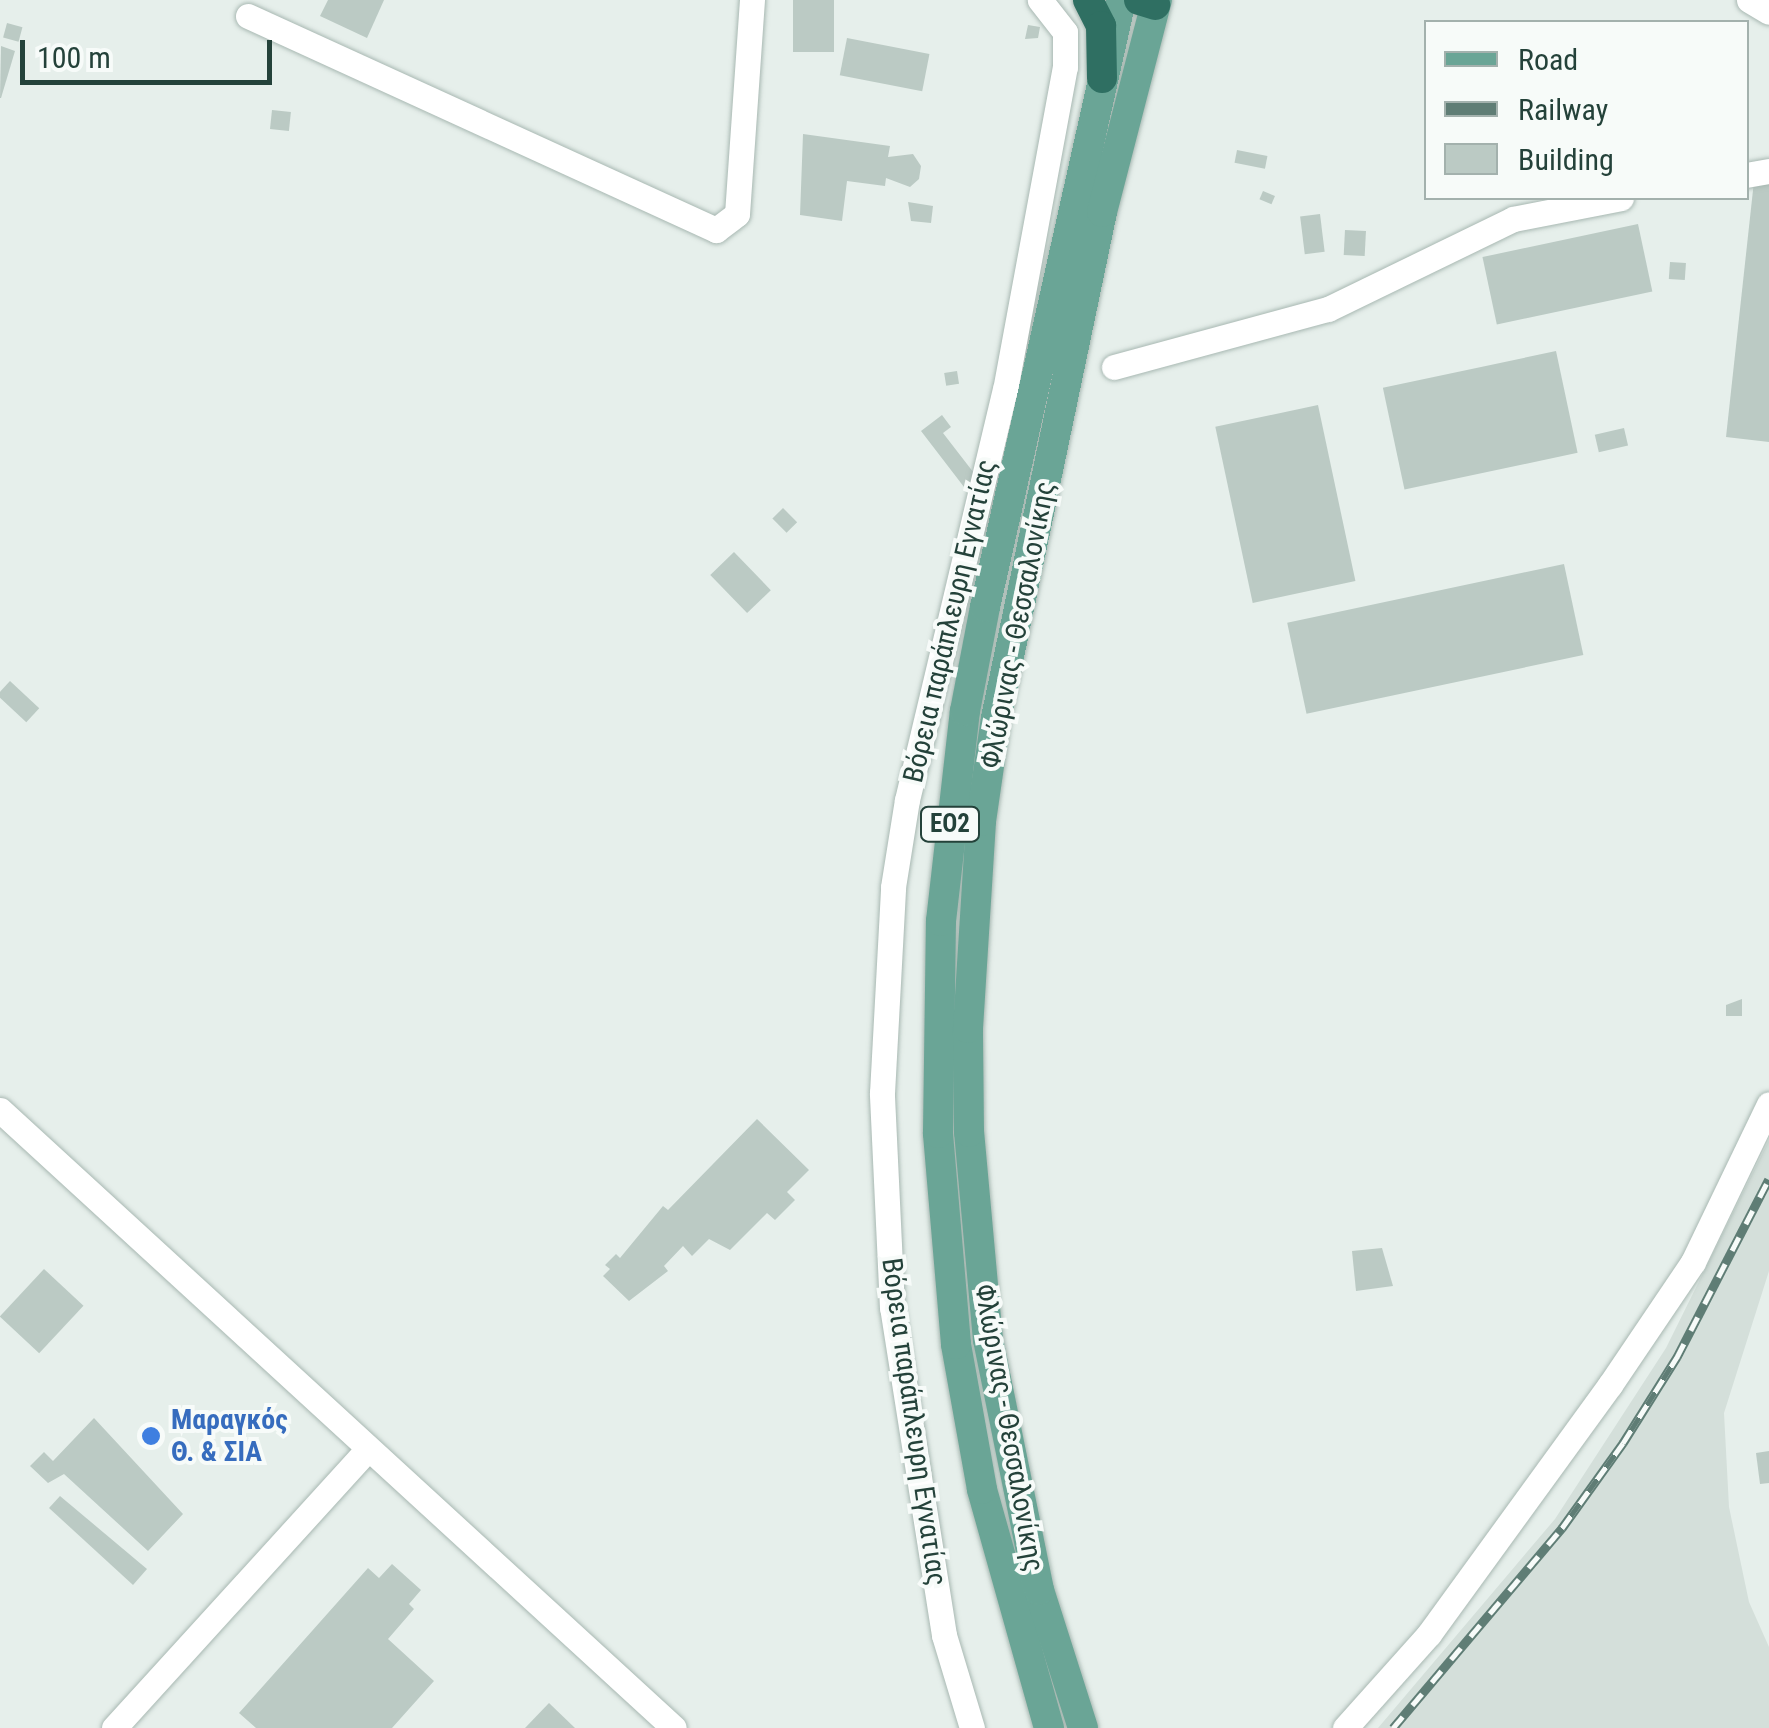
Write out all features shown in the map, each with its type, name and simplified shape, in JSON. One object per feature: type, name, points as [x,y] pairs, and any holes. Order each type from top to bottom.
[{"type":"highway","points":[[1088,0],[1101,26],[1102,78]]},
{"type":"main road","name":"Φλώρινας - Θεσσαλονίκης","points":[[1049,1728],[973,1449],[952,1309],[938,1133],[936,1027],[949,834],[986,607],[1121,0]]},
{"type":"main road","name":"Φλώρινας - Θεσσαλονίκης","points":[[1084,1728],[1013,1483],[988,1340],[969,1132],[968,1028],[981,821],[1016,616],[1150,2]]},
{"type":"street","points":[[248,16],[716,230],[738,214],[752,0]]},
{"type":"street","name":"Βόρεια παράπλευρη Εγνατίας","points":[[972,1728],[944,1635],[892,1308],[882,1093],[893,887],[907,800],[1005,390],[1064,67],[1065,32],[1040,0]]},
{"type":"street","points":[[1749,0],[1769,12]]},
{"type":"street","points":[[1114,367],[1328,308],[1513,218],[1610,200]]},
{"type":"street","points":[[1345,1728],[1429,1634],[1524,1511],[1621,1370],[1694,1262],[1769,1104]]},
{"type":"street","points":[[0,1110],[366,1451],[674,1728]]},
{"type":"street","points":[[114,1728],[366,1451]]},
{"type":"shaded area","points":[[1769,1140],[1769,1271],[1724,1413],[1729,1507],[1749,1602],[1769,1647],[1769,1728],[1378,1728],[1555,1519],[1666,1348]]},
{"type":"building","points":[[328,0],[384,0],[367,38],[320,16]]},
{"type":"building","points":[[793,0],[834,0],[834,52],[793,52]]},
{"type":"building","points":[[7,23],[22,27],[19,42],[3,37]]},
{"type":"building","points":[[1028,25],[1040,27],[1038,38],[1025,39]]},
{"type":"building","points":[[847,38],[929,54],[922,91],[840,75]]},
{"type":"building","points":[[1,46],[15,51],[0,98]]},
{"type":"building","points":[[272,110],[291,112],[289,131],[270,129]]},
{"type":"building","points":[[803,134],[890,146],[888,157],[913,154],[921,166],[919,179],[910,187],[886,178],[885,186],[847,181],[842,221],[800,215]]},
{"type":"building","points":[[1237,150],[1267,156],[1265,169],[1235,163]]},
{"type":"building","points":[[1754,181],[1769,182],[1769,442],[1726,437]]},
{"type":"building","points":[[1263,191],[1275,196],[1271,204],[1259,199]]},
{"type":"building","points":[[908,202],[933,206],[931,223],[911,221]]},
{"type":"building","points":[[1320,214],[1325,252],[1305,254],[1300,216]]},
{"type":"building","points":[[1638,224],[1652,291],[1497,325],[1482,257]]},
{"type":"building","points":[[1345,230],[1366,231],[1365,256],[1344,255]]},
{"type":"building","points":[[1670,262],[1686,263],[1685,280],[1669,279]]},
{"type":"building","points":[[1556,351],[1578,453],[1404,490],[1383,388]]},
{"type":"building","points":[[957,371],[959,384],[946,386],[944,373]]},
{"type":"building","points":[[1318,405],[1355,581],[1253,603],[1215,427]]},
{"type":"building","points":[[942,415],[951,427],[943,433],[977,477],[964,487],[921,431]]},
{"type":"building","points":[[1624,428],[1628,446],[1599,452],[1595,435]]},
{"type":"building","points":[[783,508],[797,522],[787,533],[772,519]]},
{"type":"building","points":[[734,552],[771,590],[747,613],[710,575]]},
{"type":"building","points":[[1564,564],[1583,655],[1307,714],[1287,623]]},
{"type":"building","points":[[10,681],[39,708],[26,722],[0,698],[0,692]]},
{"type":"building","points":[[1742,999],[1742,1016],[1726,1016],[1726,1005]]},
{"type":"building","points":[[757,1119],[809,1170],[787,1192],[795,1200],[775,1220],[767,1213],[730,1250],[709,1239],[692,1256],[683,1246],[664,1266],[668,1271],[629,1301],[603,1276],[610,1269],[605,1265],[616,1254],[620,1258],[663,1206],[668,1210]]},
{"type":"building","points":[[1382,1248],[1393,1286],[1356,1291],[1352,1251]]},
{"type":"building","points":[[44,1269],[83,1306],[39,1353],[0,1316]]},
{"type":"building","points":[[94,1418],[183,1514],[148,1551],[64,1474],[48,1483],[30,1466],[44,1452],[53,1461]]},
{"type":"building","points":[[1769,1451],[1769,1483],[1760,1484],[1756,1453]]},
{"type":"building","points":[[60,1496],[147,1569],[133,1585],[49,1508]]},
{"type":"building","points":[[392,1564],[421,1590],[409,1604],[414,1609],[388,1639],[434,1681],[392,1728],[256,1728],[239,1713],[368,1568],[379,1578]]},
{"type":"building","points":[[549,1703],[575,1728],[525,1728]]},
{"type":"railway","points":[[1393,1728],[1562,1528],[1623,1443],[1677,1357],[1769,1179]]},
{"type":"place","name":"Μαραγκός Θ. & ΣΙΑ","points":[[151,1436]]}]
